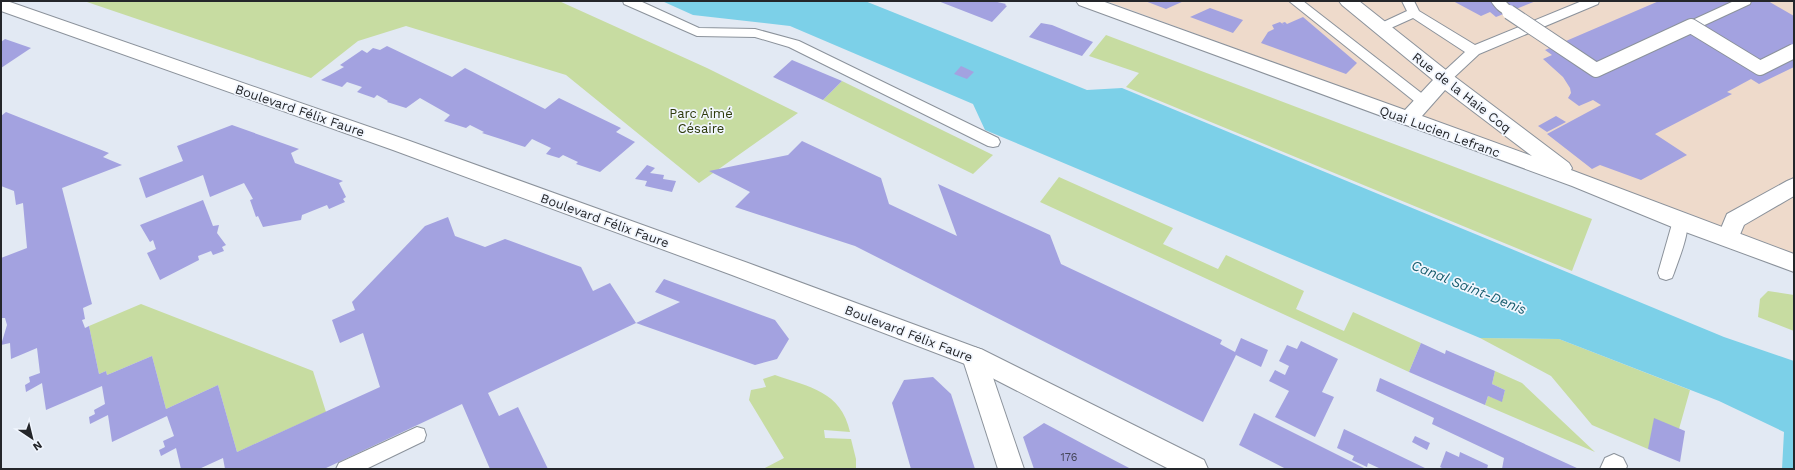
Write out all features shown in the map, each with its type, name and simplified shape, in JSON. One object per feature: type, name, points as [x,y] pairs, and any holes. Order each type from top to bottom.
[{"type":"street","name":"Quai Lucien Lefranc","points":[[1085,1],[1579,181],[1680,221],[1794,263]]},
{"type":"street","name":"Rue de la Haie Coq","points":[[1350,2],[1444,79],[1579,181]]},
{"type":"street","name":"Boulevard Félix Faure","points":[[1,5],[400,145],[740,269],[974,357],[1195,469]]},
{"type":"street","points":[[1409,119],[1444,79]]},
{"type":"street","points":[[1728,238],[1735,220],[1794,186]]},
{"type":"street","points":[[974,357],[1011,469]]},
{"type":"lane","points":[[629,1],[697,32],[755,34],[794,44],[993,142]]},
{"type":"lane","points":[[1295,1],[1424,102]]},
{"type":"lane","points":[[1408,1],[1414,13],[1474,51]]},
{"type":"lane","points":[[1497,1],[1509,12],[1596,70],[1745,1]]},
{"type":"lane","points":[[1444,79],[1474,51],[1593,1]]},
{"type":"lane","points":[[1382,28],[1414,13]]},
{"type":"lane","points":[[1691,26],[1760,68],[1794,51]]},
{"type":"lane","points":[[1666,273],[1677,237],[1680,221]]},
{"type":"lane","points":[[346,469],[417,435]]},
{"type":"shaded area","points":[[1106,1],[1794,1],[1794,255],[1377,100]]},
{"type":"green space","name":"Parc Aimé Césaire","points":[[84,1],[559,1],[707,68],[798,113],[699,183],[566,75],[406,26],[358,41],[311,78]]},
{"type":"green space","points":[[1106,35],[1592,219],[1572,271],[1126,87],[1139,73],[1089,56]]},
{"type":"green space","points":[[842,81],[993,155],[973,174],[823,100]]},
{"type":"green space","points":[[1059,177],[1173,228],[1163,244],[1218,269],[1226,255],[1304,291],[1296,309],[1344,331],[1353,312],[1421,343],[1409,372],[1040,202]]},
{"type":"green space","points":[[1768,291],[1794,295],[1794,331],[1758,317],[1760,299]]},
{"type":"green space","points":[[141,304],[313,371],[326,412],[237,452],[218,385],[166,409],[152,356],[107,375],[106,371],[99,374],[89,326]]},
{"type":"green space","points":[[1480,338],[1559,339],[1690,390],[1679,429],[1648,449],[1592,425],[1551,376]]},
{"type":"green space","points":[[1495,371],[1522,383],[1595,452],[1485,405],[1488,396],[1502,401],[1505,390],[1492,384]]},
{"type":"green space","points":[[775,375],[811,387],[831,399],[839,407],[846,418],[850,432],[824,430],[825,438],[851,439],[856,459],[856,469],[763,469],[784,458],[749,400],[751,390],[766,387],[763,379]]},
{"type":"water","name":"Canal Saint-Denis","points":[[662,1],[865,1],[1087,90],[1122,88],[1724,337],[1794,361],[1794,469],[1782,469],[1784,432],[1719,401],[1559,339],[1480,338],[985,130],[973,104],[790,26],[693,15]]},
{"type":"building","points":[[938,1],[993,1],[1006,4],[1005,5],[1007,6],[992,22]]},
{"type":"building","points":[[1145,1],[1184,1],[1166,9]]},
{"type":"building","points":[[1453,1],[1536,1],[1496,17],[1490,12],[1481,16]]},
{"type":"building","points":[[1659,1],[1768,1],[1794,16],[1794,67],[1759,84],[1751,79],[1727,92],[1732,94],[1655,134],[1687,155],[1641,180],[1600,165],[1592,169],[1547,134],[1601,105],[1593,100],[1579,106],[1568,98],[1571,93],[1570,88],[1563,77],[1543,59],[1552,55],[1545,50]]},
{"type":"building","points":[[1210,8],[1243,20],[1233,33],[1190,17]]},
{"type":"building","points":[[1303,17],[1357,63],[1346,74],[1261,43],[1268,32],[1274,29],[1272,25],[1280,22],[1284,25],[1282,23],[1285,22],[1287,24]]},
{"type":"building","points":[[1041,23],[1052,25],[1093,42],[1082,56],[1029,37]]},
{"type":"building","points":[[5,39],[31,48],[1,68],[1,42]]},
{"type":"building","points":[[387,46],[452,77],[465,68],[545,109],[559,98],[621,128],[616,132],[635,142],[600,172],[576,164],[578,162],[563,155],[559,158],[546,154],[551,148],[532,139],[525,147],[482,133],[484,132],[470,125],[466,128],[444,121],[450,115],[420,98],[406,108],[387,102],[388,101],[377,95],[374,98],[357,92],[362,87],[347,82],[342,87],[321,80],[344,67],[340,65],[362,50],[367,53],[373,48],[380,50]]},
{"type":"building","points":[[792,60],[842,81],[823,100],[773,77]]},
{"type":"building","points":[[961,66],[974,72],[967,79],[954,74]]},
{"type":"building","points":[[6,112],[109,153],[103,157],[122,165],[62,188],[92,304],[83,308],[85,319],[82,320],[85,328],[89,326],[99,374],[106,371],[107,375],[152,356],[166,409],[218,385],[237,452],[380,387],[363,333],[340,343],[332,320],[355,310],[352,302],[425,226],[448,217],[455,236],[485,247],[505,239],[581,267],[593,291],[610,283],[636,323],[488,393],[499,416],[518,407],[548,469],[490,469],[462,404],[324,469],[225,469],[223,458],[199,469],[181,469],[176,448],[161,456],[159,450],[165,447],[163,441],[174,436],[167,416],[112,442],[108,415],[90,424],[89,417],[95,414],[94,410],[105,404],[102,386],[46,410],[42,383],[26,392],[25,385],[30,382],[29,377],[40,373],[37,348],[11,359],[10,343],[1,345],[7,325],[5,318],[1,318],[1,258],[27,248],[23,203],[16,205],[14,191],[1,186],[1,116]]},
{"type":"building","points":[[1556,116],[1566,122],[1547,132],[1538,126]]},
{"type":"building","points":[[232,125],[299,149],[291,153],[295,163],[343,181],[339,183],[346,197],[343,199],[345,202],[329,209],[327,205],[302,215],[301,220],[263,227],[258,216],[256,217],[250,200],[253,199],[244,183],[210,197],[203,175],[146,198],[139,178],[183,161],[177,146]]},
{"type":"building","points":[[802,141],[881,178],[889,204],[957,236],[938,184],[1050,235],[1061,264],[1222,340],[1220,344],[1235,352],[1241,338],[1268,350],[1261,367],[1236,355],[1203,422],[855,246],[735,207],[750,192],[709,171],[788,155]]},
{"type":"building","points":[[647,165],[655,168],[650,173],[664,175],[663,179],[676,181],[672,192],[645,186],[647,181],[635,179]]},
{"type":"building","points":[[203,200],[213,226],[219,225],[217,233],[226,245],[222,247],[224,251],[213,255],[211,251],[198,256],[199,260],[160,280],[147,253],[156,249],[153,240],[150,242],[140,225]]},
{"type":"building","points":[[664,279],[775,320],[789,339],[777,359],[755,365],[636,323],[680,302],[655,292]]},
{"type":"building","points":[[1301,341],[1338,359],[1322,392],[1334,397],[1315,437],[1275,417],[1289,391],[1269,381],[1275,370],[1285,375],[1289,366],[1279,361],[1287,345],[1297,349]]},
{"type":"building","points":[[1421,343],[1445,354],[1446,350],[1495,371],[1492,384],[1505,390],[1502,402],[1488,396],[1485,405],[1409,372]]},
{"type":"building","points":[[933,377],[951,394],[975,469],[911,469],[892,403],[904,380]]},
{"type":"building","points":[[1380,378],[1579,469],[1502,469],[1504,458],[1432,424],[1434,418],[1376,391]]},
{"type":"building","points":[[1254,413],[1366,469],[1286,469],[1239,445]]},
{"type":"building","points":[[1654,418],[1685,431],[1680,462],[1648,449]]},
{"type":"building","points":[[1044,423],[1131,469],[1034,469],[1023,437]]},
{"type":"building","points":[[1344,429],[1427,469],[1381,469],[1368,463],[1367,467],[1352,460],[1354,456],[1337,448]]},
{"type":"building","points":[[1415,436],[1430,443],[1427,450],[1412,442]]},
{"type":"building","points":[[1446,451],[1459,457],[1460,452],[1488,465],[1487,469],[1444,469],[1440,467]]}]
